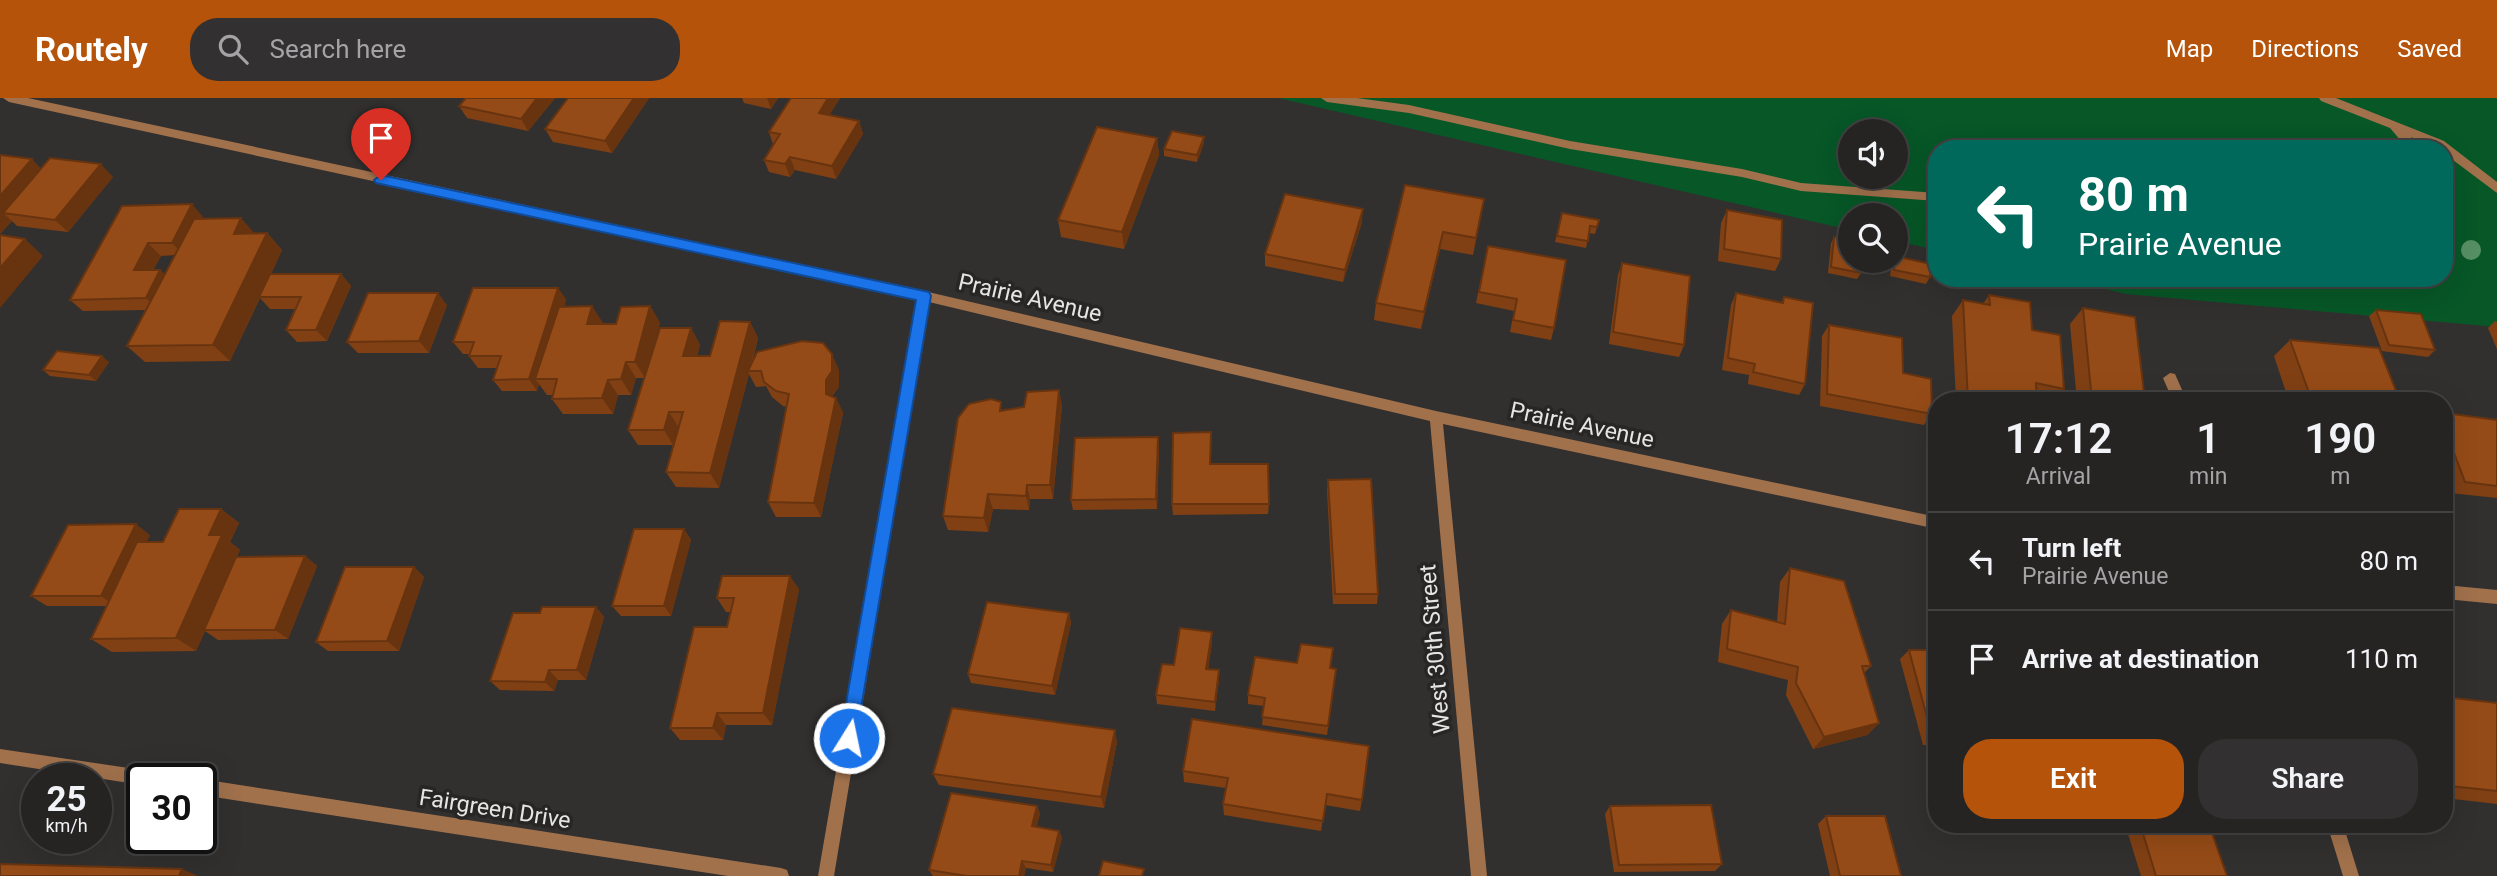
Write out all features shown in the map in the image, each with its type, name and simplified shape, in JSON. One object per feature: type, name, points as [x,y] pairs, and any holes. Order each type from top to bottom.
[{"type":"street","name":"Prairie Avenue","points":[[9,98],[924,296],[1436,417],[1928,521]]},
{"type":"street","points":[[1327,98],[1409,109],[1570,145],[1742,173],[1801,187],[1928,196]]},
{"type":"street","points":[[2325,98],[2430,140]]},
{"type":"street","name":"Prairie Avenue","points":[[0,108],[28,104]]},
{"type":"street","points":[[2394,125],[2406,140]]},
{"type":"street","points":[[2453,154],[2497,189]]},
{"type":"street","points":[[826,876],[924,296]]},
{"type":"street","points":[[2170,378],[2176,392]]},
{"type":"street","name":"West 30th Street","points":[[1436,417],[1479,876]]},
{"type":"street","points":[[2453,593],[2497,597]]},
{"type":"street","points":[[0,756],[126,775]]},
{"type":"street","name":"Fairgreen Drive","points":[[217,789],[781,876]]},
{"type":"street","points":[[2338,833],[2350,876]]},
{"type":"green space","points":[[1278,98],[2497,98],[2497,327],[2126,294],[2097,287],[2453,287],[2453,140],[1928,140],[1928,248],[1908,244],[1908,203],[1838,203],[1838,227]]},
{"type":"building","points":[[466,98],[537,98],[521,119],[459,106]]},
{"type":"building","points":[[568,98],[634,98],[605,141],[545,129]]},
{"type":"building","points":[[791,98],[828,98],[819,113],[859,121],[832,166],[790,157],[785,164],[764,160],[780,134],[769,132]]},
{"type":"building","points":[[1097,127],[1157,138],[1122,232],[1058,220]]},
{"type":"building","points":[[1172,131],[1204,137],[1197,155],[1164,149]]},
{"type":"building","points":[[0,155],[32,159],[0,196]]},
{"type":"building","points":[[50,158],[101,164],[55,220],[3,213]]},
{"type":"building","points":[[1405,185],[1484,199],[1476,238],[1443,232],[1424,312],[1376,303]]},
{"type":"building","points":[[1285,194],[1363,209],[1345,270],[1265,254]]},
{"type":"building","points":[[192,204],[172,243],[148,243],[134,270],[160,270],[146,298],[70,300],[122,206]]},
{"type":"building","points":[[1727,210],[1782,220],[1781,259],[1724,249]]},
{"type":"building","points":[[1562,213],[1599,220],[1597,227],[1590,226],[1588,241],[1557,236]]},
{"type":"building","points":[[241,218],[234,234],[267,233],[213,345],[127,346],[194,219]]},
{"type":"building","points":[[0,235],[25,239],[0,268]]},
{"type":"building","points":[[1834,237],[1838,238],[1838,268],[1831,267]]},
{"type":"building","points":[[1488,246],[1566,260],[1554,328],[1513,320],[1517,299],[1479,292]]},
{"type":"building","points":[[1908,259],[1928,263],[1928,277],[1908,273]]},
{"type":"building","points":[[1622,263],[1690,276],[1684,345],[1613,332]]},
{"type":"building","points":[[270,274],[341,274],[316,330],[286,330],[301,297],[259,297]]},
{"type":"building","points":[[473,288],[558,288],[529,379],[493,380],[501,356],[469,356],[474,342],[453,342]]},
{"type":"building","points":[[368,293],[438,293],[419,341],[347,342]]},
{"type":"building","points":[[1736,293],[1783,303],[1784,297],[1813,303],[1805,384],[1753,372],[1755,364],[1728,358]]},
{"type":"building","points":[[1989,295],[2030,302],[2032,330],[2060,335],[2064,389],[2036,383],[2036,392],[1968,392],[1963,300],[1990,305]]},
{"type":"building","points":[[592,306],[587,324],[616,324],[621,307],[650,306],[635,362],[626,362],[621,379],[608,380],[602,398],[552,399],[557,379],[535,379],[559,307]]},
{"type":"building","points":[[2083,308],[2135,317],[2144,392],[2091,392]]},
{"type":"building","points":[[2376,310],[2421,314],[2435,350],[2389,345]]},
{"type":"building","points":[[720,321],[750,322],[710,473],[666,472],[683,412],[669,412],[664,430],[628,430],[660,328],[691,328],[683,356],[710,356]]},
{"type":"building","points":[[1829,325],[1902,338],[1903,373],[1931,379],[1928,413],[1827,394]]},
{"type":"building","points":[[2290,340],[2379,348],[2396,392],[2309,392]]},
{"type":"building","points":[[802,341],[823,343],[832,354],[832,371],[826,380],[826,394],[836,398],[814,503],[768,502],[789,394],[776,391],[764,382],[761,371],[748,371],[757,352]]},
{"type":"building","points":[[57,351],[102,356],[89,375],[43,370]]},
{"type":"building","points":[[1059,390],[1050,485],[1027,485],[1026,496],[988,494],[984,518],[943,516],[958,418],[969,404],[991,399],[1001,402],[1000,411],[1024,407],[1027,392]]},
{"type":"building","points":[[2453,414],[2497,420],[2497,486],[2465,482],[2453,450]]},
{"type":"building","points":[[1211,432],[1210,464],[1268,464],[1269,504],[1172,504],[1173,433]]},
{"type":"building","points":[[1158,437],[1156,499],[1071,500],[1075,438]]},
{"type":"building","points":[[1371,479],[1378,594],[1335,594],[1328,480]]},
{"type":"building","points":[[179,509],[221,509],[209,535],[222,535],[176,638],[91,639],[137,542],[163,542]]},
{"type":"building","points":[[136,524],[101,596],[31,596],[68,525]]},
{"type":"building","points":[[634,529],[684,529],[664,606],[612,606]]},
{"type":"building","points":[[305,556],[275,630],[204,630],[236,557]]},
{"type":"building","points":[[345,567],[414,567],[387,641],[316,642]]},
{"type":"building","points":[[1790,568],[1844,581],[1871,666],[1862,666],[1879,723],[1824,737],[1796,683],[1798,667],[1727,649],[1731,610],[1785,624]]},
{"type":"building","points":[[722,576],[790,576],[763,713],[717,713],[713,728],[670,728],[694,627],[727,627],[734,598],[717,598]]},
{"type":"building","points":[[987,602],[1069,613],[1052,686],[968,674]]},
{"type":"building","points":[[542,607],[596,607],[577,670],[549,670],[545,682],[490,681],[513,613],[540,613]]},
{"type":"building","points":[[1180,628],[1212,632],[1206,669],[1219,670],[1215,702],[1156,695],[1162,664],[1174,665]]},
{"type":"building","points":[[1301,644],[1333,648],[1330,668],[1336,669],[1328,726],[1262,717],[1265,698],[1248,695],[1255,657],[1297,663]]},
{"type":"building","points":[[1909,650],[1928,650],[1928,721]]},
{"type":"building","points":[[2453,698],[2497,703],[2497,791],[2453,786]]},
{"type":"building","points":[[952,708],[1115,730],[1101,797],[933,774]]},
{"type":"building","points":[[1192,719],[1369,746],[1362,800],[1327,794],[1323,821],[1223,804],[1228,778],[1183,771]]},
{"type":"building","points":[[951,793],[1037,806],[1032,826],[1059,831],[1051,865],[1022,861],[1019,876],[967,876],[929,870]]},
{"type":"building","points":[[1711,805],[1722,864],[1619,865],[1610,806]]},
{"type":"building","points":[[1826,816],[1885,816],[1901,876],[1840,876]]},
{"type":"building","points":[[2143,833],[2212,833],[2227,876],[2156,876]]},
{"type":"building","points":[[1103,861],[1144,869],[1142,876],[1099,876]]},
{"type":"building","points":[[0,864],[182,869],[179,876],[0,876]]},
{"type":"route","points":[[381,180],[924,296],[849,738]]}]
